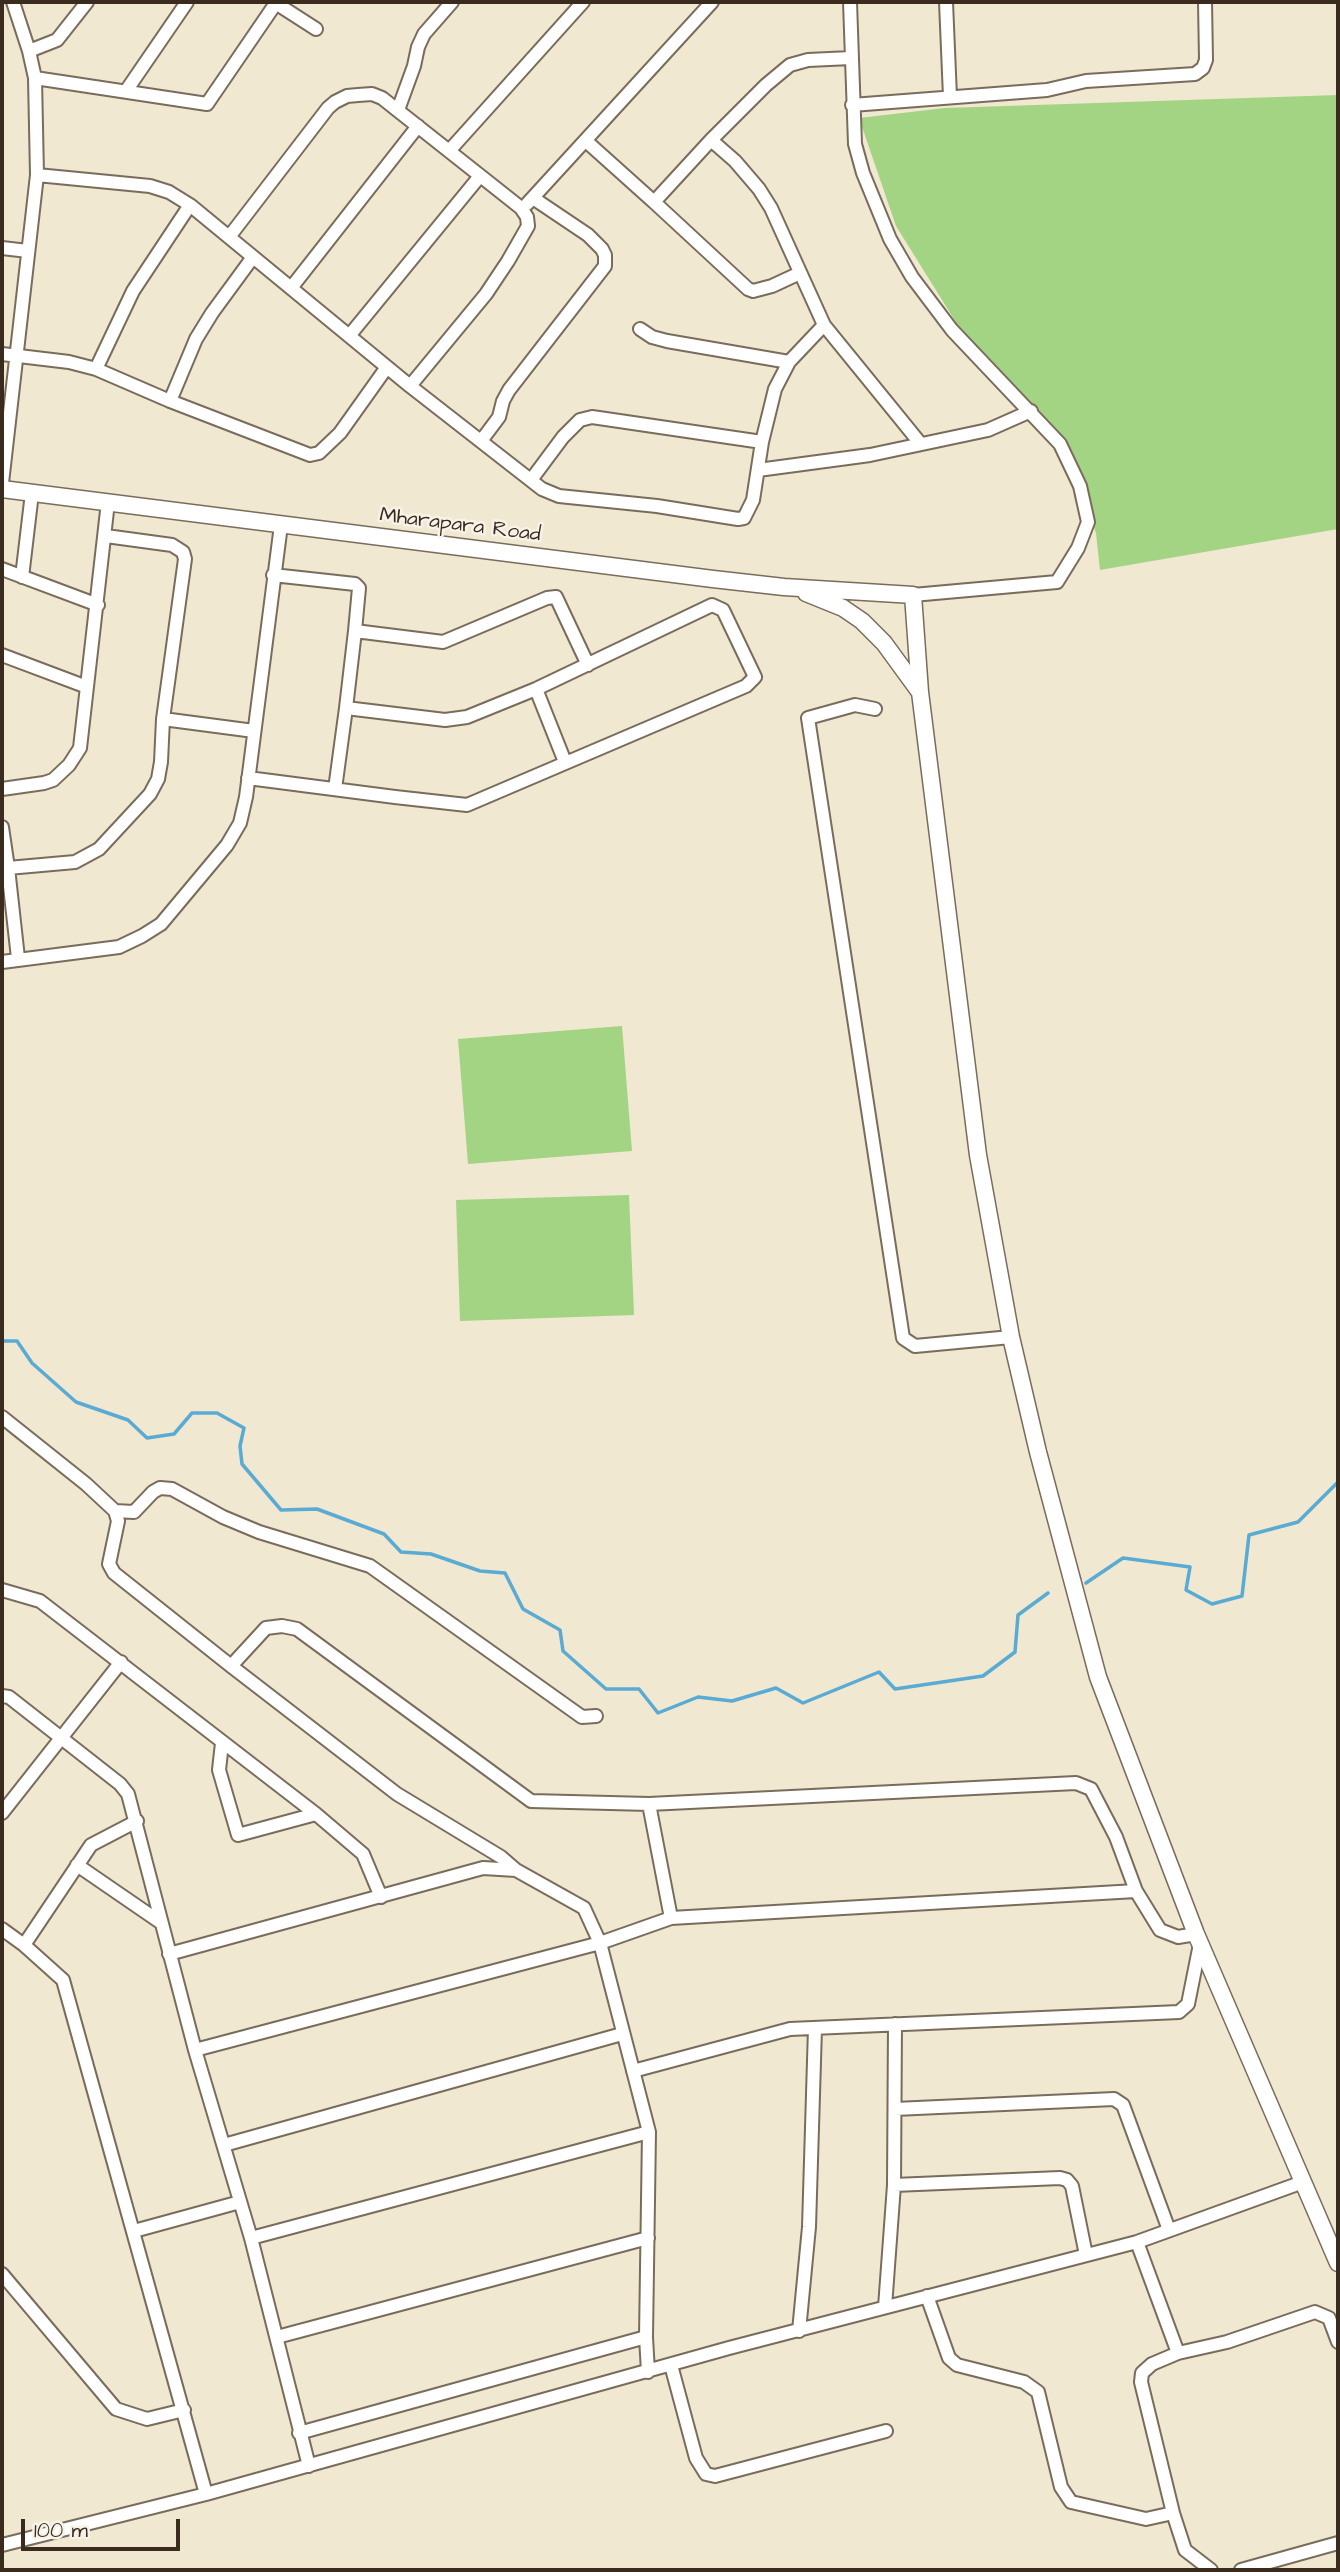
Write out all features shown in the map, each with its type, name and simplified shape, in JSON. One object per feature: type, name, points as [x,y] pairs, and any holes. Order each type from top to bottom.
[{"type":"main road","name":"Mharapara Road","points":[[2,489],[784,587],[913,595]]},
{"type":"main road","points":[[784,587],[825,600],[862,621],[884,643],[920,692]]},
{"type":"main road","points":[[913,595],[920,692],[978,1155],[1011,1337],[1097,1677],[1198,1939],[1338,2263]]},
{"type":"street","points":[[29,51],[58,40],[87,2]]},
{"type":"street","points":[[126,91],[187,2]]},
{"type":"street","points":[[35,78],[207,104],[275,2],[316,29]]},
{"type":"street","points":[[398,110],[424,34],[452,2]]},
{"type":"street","points":[[449,151],[583,2]]},
{"type":"street","points":[[521,208],[586,141],[712,2]]},
{"type":"street","points":[[850,2],[855,144],[863,173],[890,239],[912,277],[952,330],[1060,444],[1073,469],[1088,513],[1088,522],[1081,541],[1057,582],[913,595]]},
{"type":"street","points":[[946,2],[950,97]]},
{"type":"street","points":[[852,105],[1047,90],[1086,81],[1195,74],[1203,68],[1206,60],[1205,2]]},
{"type":"street","points":[[2,12],[15,5],[35,78],[37,175],[2,483]]},
{"type":"street","points":[[654,202],[766,85],[790,65],[808,60],[851,58]]},
{"type":"street","points":[[229,237],[335,102],[347,96],[372,94],[382,98],[521,208],[527,217],[528,226],[508,261],[486,295],[410,386]]},
{"type":"street","points":[[291,288],[418,126]]},
{"type":"street","points":[[712,140],[735,161],[771,208],[824,325],[920,443]]},
{"type":"street","points":[[586,141],[748,289],[753,291],[772,286],[800,273]]},
{"type":"street","points":[[37,175],[150,186],[169,192],[190,205],[410,386],[531,480],[559,496],[744,518],[751,507],[762,442],[775,389],[789,362],[824,325]]},
{"type":"street","points":[[349,336],[480,176]]},
{"type":"street","points":[[481,440],[499,417],[509,390],[605,266],[602,249],[588,236],[533,198]]},
{"type":"street","points":[[96,369],[133,291],[190,205]]},
{"type":"street","points":[[2,248],[28,251]]},
{"type":"street","points":[[170,401],[196,339],[253,257]]},
{"type":"street","points":[[640,329],[652,337],[688,346],[789,362]]},
{"type":"street","points":[[2,354],[69,362],[96,369],[310,456],[319,453],[340,433],[387,367]]},
{"type":"street","points":[[758,470],[830,462],[988,430],[1031,411]]},
{"type":"street","points":[[531,480],[563,437],[580,420],[592,416],[762,442]]},
{"type":"street","points":[[22,577],[32,493]]},
{"type":"street","points":[[2,789],[53,780],[77,757],[82,740],[108,502]]},
{"type":"street","points":[[2,962],[119,947],[142,936],[161,924],[227,845],[240,823],[248,778],[281,525]]},
{"type":"street","points":[[8,868],[75,862],[99,849],[150,794],[158,779],[163,719],[185,559],[183,552],[172,545],[106,536]]},
{"type":"street","points":[[2,569],[98,605]]},
{"type":"street","points":[[273,575],[355,584],[359,588],[335,789]]},
{"type":"street","points":[[355,631],[443,642],[539,601],[556,597],[588,665]]},
{"type":"street","points":[[248,778],[467,805],[746,686],[755,677],[723,610],[712,605],[536,689],[467,717],[454,720],[346,708]]},
{"type":"street","points":[[2,654],[87,687]]},
{"type":"street","points":[[536,689],[565,762]]},
{"type":"street","points":[[875,709],[855,705],[808,718],[903,1338],[915,1346],[1011,1337]]},
{"type":"street","points":[[163,719],[254,731]]},
{"type":"street","points":[[2,827],[18,958]]},
{"type":"street","points":[[2,1417],[86,1484],[115,1511],[118,1521],[109,1564],[114,1573],[397,1794],[501,1857],[516,1870],[584,1908],[600,1943],[649,2132],[646,2337],[648,2372]]},
{"type":"street","points":[[115,1511],[134,1512],[153,1492],[160,1488],[172,1489],[223,1517],[259,1532],[370,1566],[582,1717],[596,1716]]},
{"type":"street","points":[[2,1590],[40,1601],[316,1814],[363,1854],[381,1897]]},
{"type":"street","points":[[231,1666],[265,1628],[282,1626],[297,1629],[531,1801],[649,1804],[1076,1783],[1091,1789],[1116,1838],[1136,1891],[1160,1930],[1178,1937],[1198,1939],[1188,2004],[1179,2012],[790,2029],[633,2071]]},
{"type":"street","points":[[2,1812],[121,1662]]},
{"type":"street","points":[[2,1696],[9,1698],[120,1784],[128,1794],[195,2050],[251,2238],[309,2466]]},
{"type":"street","points":[[222,1743],[219,1770],[238,1835],[316,1814]]},
{"type":"street","points":[[649,1804],[671,1918]]},
{"type":"street","points":[[24,1945],[91,1846],[137,1821]]},
{"type":"street","points":[[77,1865],[160,1922]]},
{"type":"street","points":[[169,1954],[483,1868],[516,1870]]},
{"type":"street","points":[[195,2050],[600,1943],[671,1918],[1136,1891]]},
{"type":"street","points":[[4,1937],[24,1945],[63,1980],[206,2494]]},
{"type":"street","points":[[885,2307],[894,2185],[895,2024]]},
{"type":"street","points":[[799,2331],[809,2227],[815,2028]]},
{"type":"street","points":[[224,2145],[622,2034]]},
{"type":"street","points":[[895,2109],[1114,2099],[1123,2105],[1169,2230]]},
{"type":"street","points":[[251,2238],[649,2132]]},
{"type":"street","points":[[894,2185],[1060,2178],[1067,2180],[1072,2186],[1086,2255]]},
{"type":"street","points":[[2,2545],[206,2494],[729,2348],[1137,2242],[1303,2182]]},
{"type":"street","points":[[134,2231],[240,2202]]},
{"type":"street","points":[[277,2337],[648,2238]]},
{"type":"street","points":[[1137,2242],[1178,2353]]},
{"type":"street","points":[[2,2274],[116,2409],[147,2418],[184,2410]]},
{"type":"street","points":[[928,2296],[949,2358],[957,2365],[1024,2382],[1038,2392],[1061,2487],[1071,2502],[1146,2519],[1173,2513]]},
{"type":"street","points":[[1211,2570],[1185,2550],[1173,2513],[1140,2378],[1148,2366],[1178,2353],[1227,2342],[1315,2312],[1329,2318],[1338,2342]]},
{"type":"street","points":[[299,2433],[646,2337]]},
{"type":"street","points":[[671,2365],[696,2458],[706,2474],[715,2476],[886,2431]]},
{"type":"street","points":[[1241,2570],[1338,2543]]},
{"type":"green space","points":[[1338,95],[1338,529],[1100,570],[1096,533],[1066,446],[957,324],[896,226],[859,118],[945,108]]},
{"type":"green space","points":[[622,1026],[632,1151],[468,1164],[458,1039]]},
{"type":"green space","points":[[629,1195],[634,1315],[460,1321],[456,1200]]},
{"type":"waterway","points":[[2,1341],[17,1341],[32,1363],[76,1402],[128,1420],[147,1438],[174,1434],[192,1413],[217,1413],[244,1428],[240,1446],[242,1464],[281,1510],[317,1509],[384,1534],[401,1552],[431,1554],[480,1571],[505,1573],[523,1609],[560,1630],[563,1651],[606,1689],[639,1689],[658,1713],[698,1697],[732,1701],[776,1688],[803,1703],[879,1672],[895,1689],[983,1676],[1015,1652],[1018,1615],[1048,1593]]},
{"type":"waterway","points":[[1086,1583],[1123,1558],[1190,1567],[1186,1590],[1212,1604],[1242,1596],[1249,1535],[1298,1522],[1338,1482]]}]
